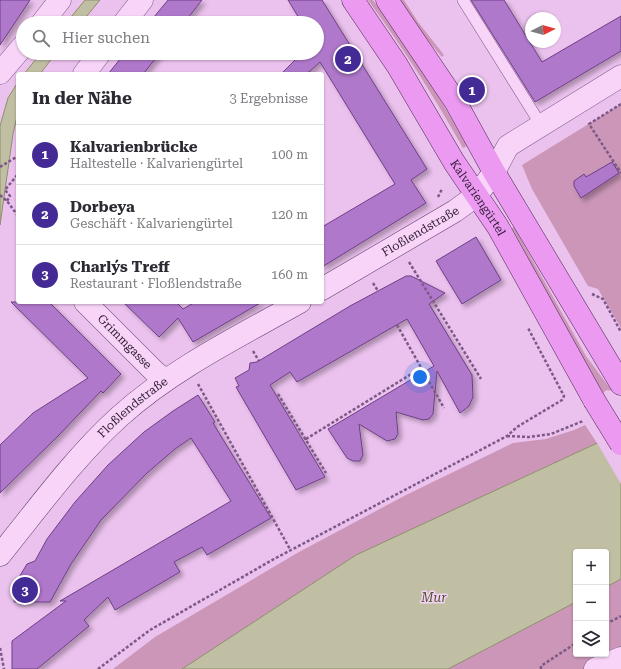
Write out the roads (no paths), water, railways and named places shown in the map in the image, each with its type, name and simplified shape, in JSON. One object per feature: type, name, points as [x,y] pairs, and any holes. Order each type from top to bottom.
[{"type":"main road","points":[[47,16],[60,0]]},
{"type":"main road","points":[[129,16],[142,0]]},
{"type":"main road","name":"Kalvariengürtel","points":[[353,0],[397,65],[454,162],[498,227],[594,400],[621,444]]},
{"type":"main road","points":[[387,0],[455,101],[494,172],[621,384]]},
{"type":"main road","points":[[0,74],[16,55]]},
{"type":"main road","points":[[86,72],[95,60]]},
{"type":"main road","name":"Floßlendstraße","points":[[324,288],[456,211],[477,195],[494,172],[508,146],[621,76]]},
{"type":"main road","name":"Grimmgasse","points":[[87,304],[156,373],[166,380]]},
{"type":"main road","name":"Floßlendstraße","points":[[0,554],[81,456],[119,417],[166,380],[296,304]]},
{"type":"main road","points":[[595,669],[621,658]]},
{"type":"lane","points":[[463,0],[541,125]]},
{"type":"water","points":[[85,0],[100,0],[87,16],[72,16]]},
{"type":"water","points":[[35,60],[51,60],[42,72],[26,72]]},
{"type":"water","points":[[16,85],[16,121],[0,225],[0,126],[8,98]]},
{"type":"water","name":"Mur","points":[[621,432],[621,579],[609,585],[609,549],[573,549],[573,604],[448,669],[182,669],[356,555]]},
{"type":"place","name":"Dorbeya","points":[[348,59]]},
{"type":"place","name":"Kalvarienbrücke","points":[[472,90]]},
{"type":"place","name":"Charly´s Treff","points":[[25,590]]}]
